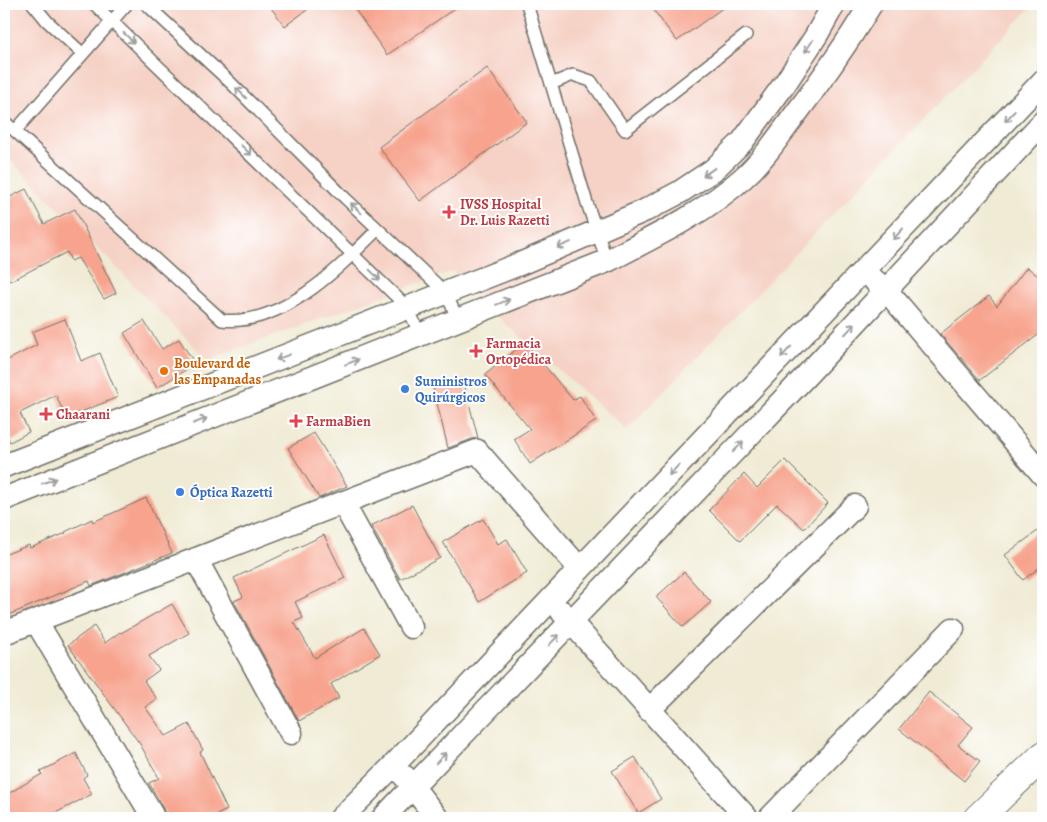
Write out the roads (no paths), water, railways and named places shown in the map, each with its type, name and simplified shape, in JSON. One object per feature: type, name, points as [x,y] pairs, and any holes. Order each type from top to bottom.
[{"type":"main road","points":[[978,818],[1043,756]]},
{"type":"street","points":[[4,466],[446,293],[596,232],[646,210],[680,192],[713,170],[736,148],[786,82],[834,4]]},
{"type":"street","points":[[4,499],[607,261],[677,225],[744,178],[769,150],[841,52],[871,4]]},
{"type":"street","points":[[341,818],[396,764],[1043,81]]},
{"type":"street","points":[[384,818],[886,290],[1043,122]]},
{"type":"street","points":[[863,271],[886,290],[1043,475]]},
{"type":"street","points":[[4,633],[477,451],[580,569]]},
{"type":"street","points":[[343,503],[411,627]]},
{"type":"street","points":[[649,710],[855,506]]},
{"type":"street","points":[[196,559],[291,732]]},
{"type":"street","points":[[550,601],[747,818]]},
{"type":"street","points":[[36,621],[152,816]]},
{"type":"street","points":[[770,818],[953,629]]},
{"type":"street","points":[[396,764],[437,818]]},
{"type":"lane","points":[[33,4],[47,21],[83,54]]},
{"type":"lane","points":[[94,4],[408,308],[420,335]]},
{"type":"lane","points":[[15,131],[127,4]]},
{"type":"lane","points":[[146,4],[230,83],[378,230],[446,293],[458,320]]},
{"type":"lane","points":[[527,4],[596,232],[607,261]]},
{"type":"lane","points":[[551,84],[573,74],[591,81],[625,130],[746,34]]},
{"type":"lane","points":[[4,121],[222,320],[251,319],[284,306],[316,286],[378,230]]},
{"type":"place","name":"IVSS Hospital Dr. Luis Razetti","points":[[449,212]]},
{"type":"place","name":"Farmacia Ortopédica","points":[[476,351]]},
{"type":"place","name":"Boulevard de las Empanadas","points":[[164,371]]},
{"type":"place","name":"Suministros Quirúrgicos","points":[[405,389]]},
{"type":"place","name":"Chaarani","points":[[46,414]]},
{"type":"place","name":"FarmaBien","points":[[296,421]]},
{"type":"place","name":"Óptica Razetti","points":[[180,492]]}]
